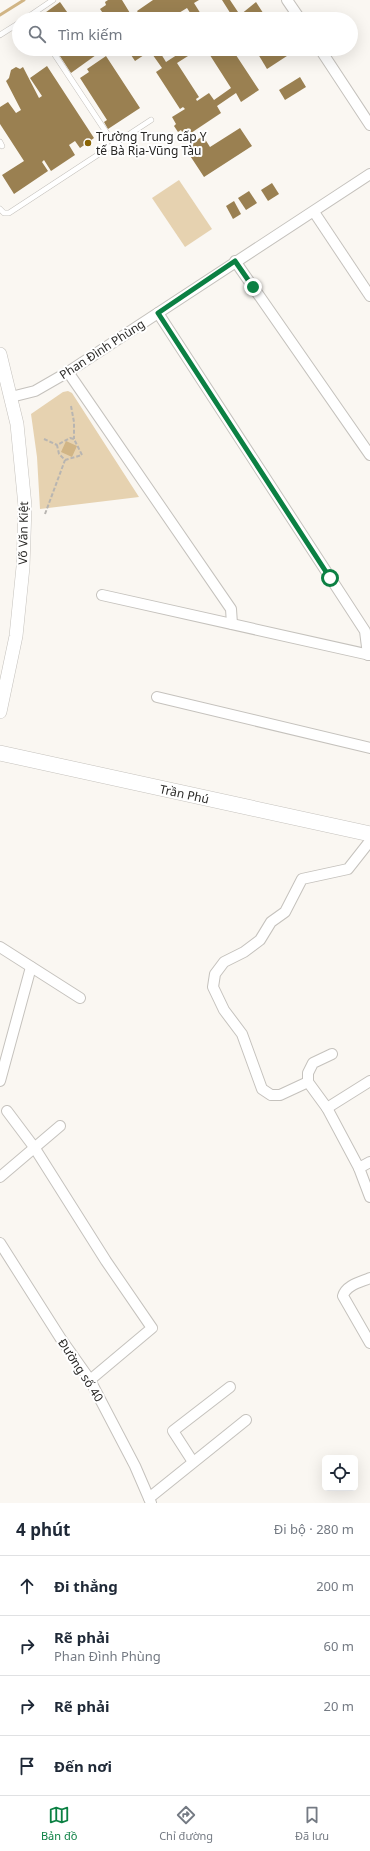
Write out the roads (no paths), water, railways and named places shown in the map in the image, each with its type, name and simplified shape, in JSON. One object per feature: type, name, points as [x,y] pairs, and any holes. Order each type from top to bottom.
[{"type":"main road","name":"Trần Phú","points":[[0,752],[370,834]]},
{"type":"street","points":[[287,0],[295,12]]},
{"type":"street","points":[[325,56],[370,125]]},
{"type":"street","name":"Phan Đình Phùng","points":[[11,397],[34,391],[68,372],[235,261],[314,212],[370,174]]},
{"type":"street","points":[[314,212],[370,296]]},
{"type":"street","points":[[235,261],[370,455]]},
{"type":"street","points":[[102,594],[369,655],[365,631],[158,313]]},
{"type":"street","name":"Võ Văn Kiệt","points":[[0,354],[17,424],[25,506],[24,567],[16,636],[0,712]]},
{"type":"street","points":[[68,372],[231,609],[232,624]]},
{"type":"street","points":[[157,697],[370,748]]},
{"type":"street","points":[[308,1082],[280,1095],[271,1095],[262,1089],[242,1034],[224,1010],[213,987],[215,974],[224,962],[244,952],[260,940],[271,922],[285,912],[302,879],[348,869],[370,841]]},
{"type":"street","points":[[0,947],[80,998]]},
{"type":"street","points":[[0,1081],[31,967]]},
{"type":"street","points":[[332,1054],[313,1063],[308,1073],[308,1082],[327,1108],[359,1168],[370,1197]]},
{"type":"street","points":[[327,1108],[370,1082]]},
{"type":"street","points":[[7,1111],[34,1147],[106,1261],[152,1328],[90,1380]]},
{"type":"street","points":[[0,1177],[60,1126]]},
{"type":"street","points":[[359,1168],[370,1162]]},
{"type":"street","name":"Đường số 40","points":[[0,1243],[61,1339],[90,1380],[135,1466],[150,1500]]},
{"type":"street","points":[[370,1278],[348,1288],[344,1291],[343,1296],[370,1344]]},
{"type":"street","points":[[193,1462],[173,1431],[230,1387]]},
{"type":"street","points":[[150,1500],[193,1462],[246,1420]]},
{"type":"lane","points":[[36,12],[53,0]]},
{"type":"lane","points":[[0,35],[12,27]]},
{"type":"lane","points":[[56,56],[114,144]]},
{"type":"lane","points":[[0,210],[4,213],[9,213],[151,120]]},
{"type":"waterway","points":[[0,15],[24,0]]},
{"type":"place","name":"Trường Trung cấp Y tế Bà Rịa-Vũng Tàu","points":[[88,143]]}]
